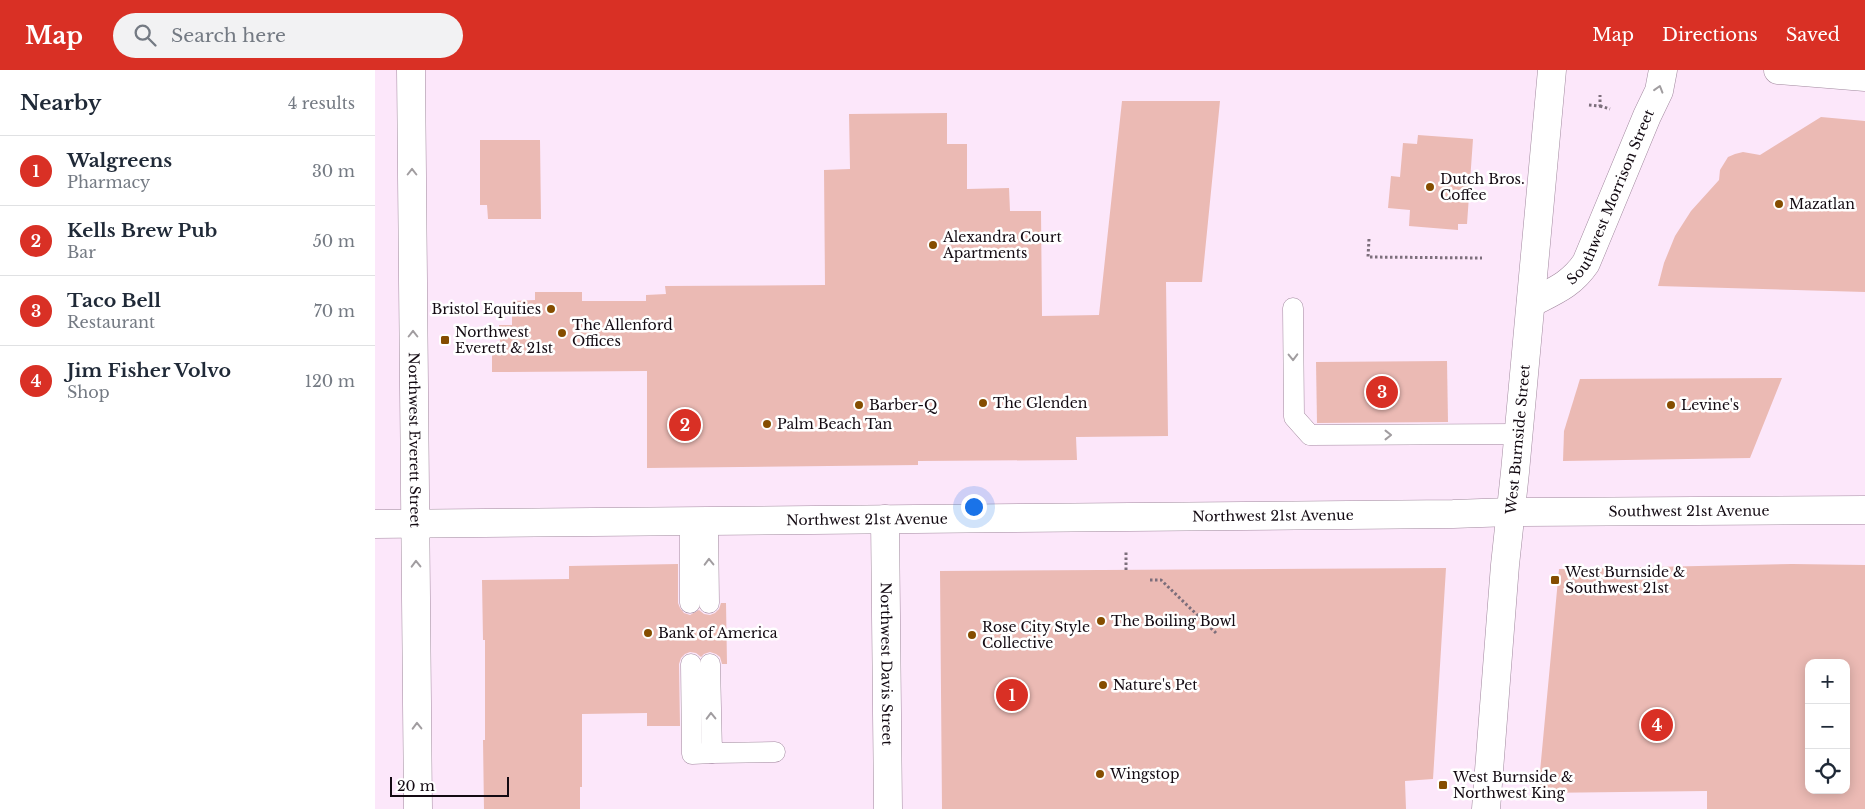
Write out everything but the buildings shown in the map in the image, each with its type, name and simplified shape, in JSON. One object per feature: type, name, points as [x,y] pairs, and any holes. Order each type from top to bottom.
[{"type":"street","name":"Northwest Everett Street","points":[[411,70],[418,809]]},
{"type":"street","name":"West Burnside Street","points":[[1486,809],[1511,512],[1552,70]]},
{"type":"street","name":"Southwest Morrison Street","points":[[1531,304],[1568,284],[1578,275],[1586,263],[1659,91],[1663,70]]},
{"type":"street","points":[[1778,70],[1865,77]]},
{"type":"street","name":"Southwest 21st Avenue","points":[[1511,512],[1865,510]]},
{"type":"street","name":"Northwest 21st Avenue","points":[[375,524],[1511,512]]},
{"type":"street","name":"Northwest Davis Street","points":[[885,519],[888,809]]},
{"type":"lane","points":[[1293,308],[1294,417],[1310,435],[1519,434]]},
{"type":"lane","points":[[699,521],[700,603]]},
{"type":"lane","points":[[701,664],[712,753],[775,752]]},
{"type":"path","points":[[1600,95],[1600,106]]},
{"type":"path","points":[[1589,105],[1610,109]]},
{"type":"path","points":[[1369,239],[1369,257],[1482,258]]},
{"type":"path","points":[[1150,580],[1161,580],[1216,633]]},
{"type":"place","name":"Dutch Bros. Coffee","points":[[1430,187]]},
{"type":"place","name":"Mazatlan","points":[[1779,204]]},
{"type":"place","name":"Alexandra Court Apartments","points":[[933,245]]},
{"type":"place","name":"Bristol Equities","points":[[551,309]]},
{"type":"place","name":"The Allenford Offices","points":[[562,333]]},
{"type":"place","name":"Northwest Everett & 21st","points":[[445,340]]},
{"type":"place","name":"Taco Bell","points":[[1382,392]]},
{"type":"place","name":"The Glenden","points":[[983,403]]},
{"type":"place","name":"Barber-Q","points":[[859,405]]},
{"type":"place","name":"Levine's","points":[[1671,405]]},
{"type":"place","name":"Palm Beach Tan","points":[[767,424]]},
{"type":"place","name":"Kells Brew Pub","points":[[685,425]]},
{"type":"place","name":"West Burnside & Southwest 21st","points":[[1555,580]]},
{"type":"place","name":"The Boiling Bowl","points":[[1101,621]]},
{"type":"place","name":"Bank of America","points":[[648,633]]},
{"type":"place","name":"Rose City Style Collective","points":[[972,635]]},
{"type":"place","name":"Nature's Pet","points":[[1103,685]]},
{"type":"place","name":"Walgreens","points":[[1012,695]]},
{"type":"place","name":"Jim Fisher Volvo","points":[[1657,725]]},
{"type":"place","name":"Wingstop","points":[[1100,774]]},
{"type":"place","name":"West Burnside & Northwest King","points":[[1443,785]]}]
